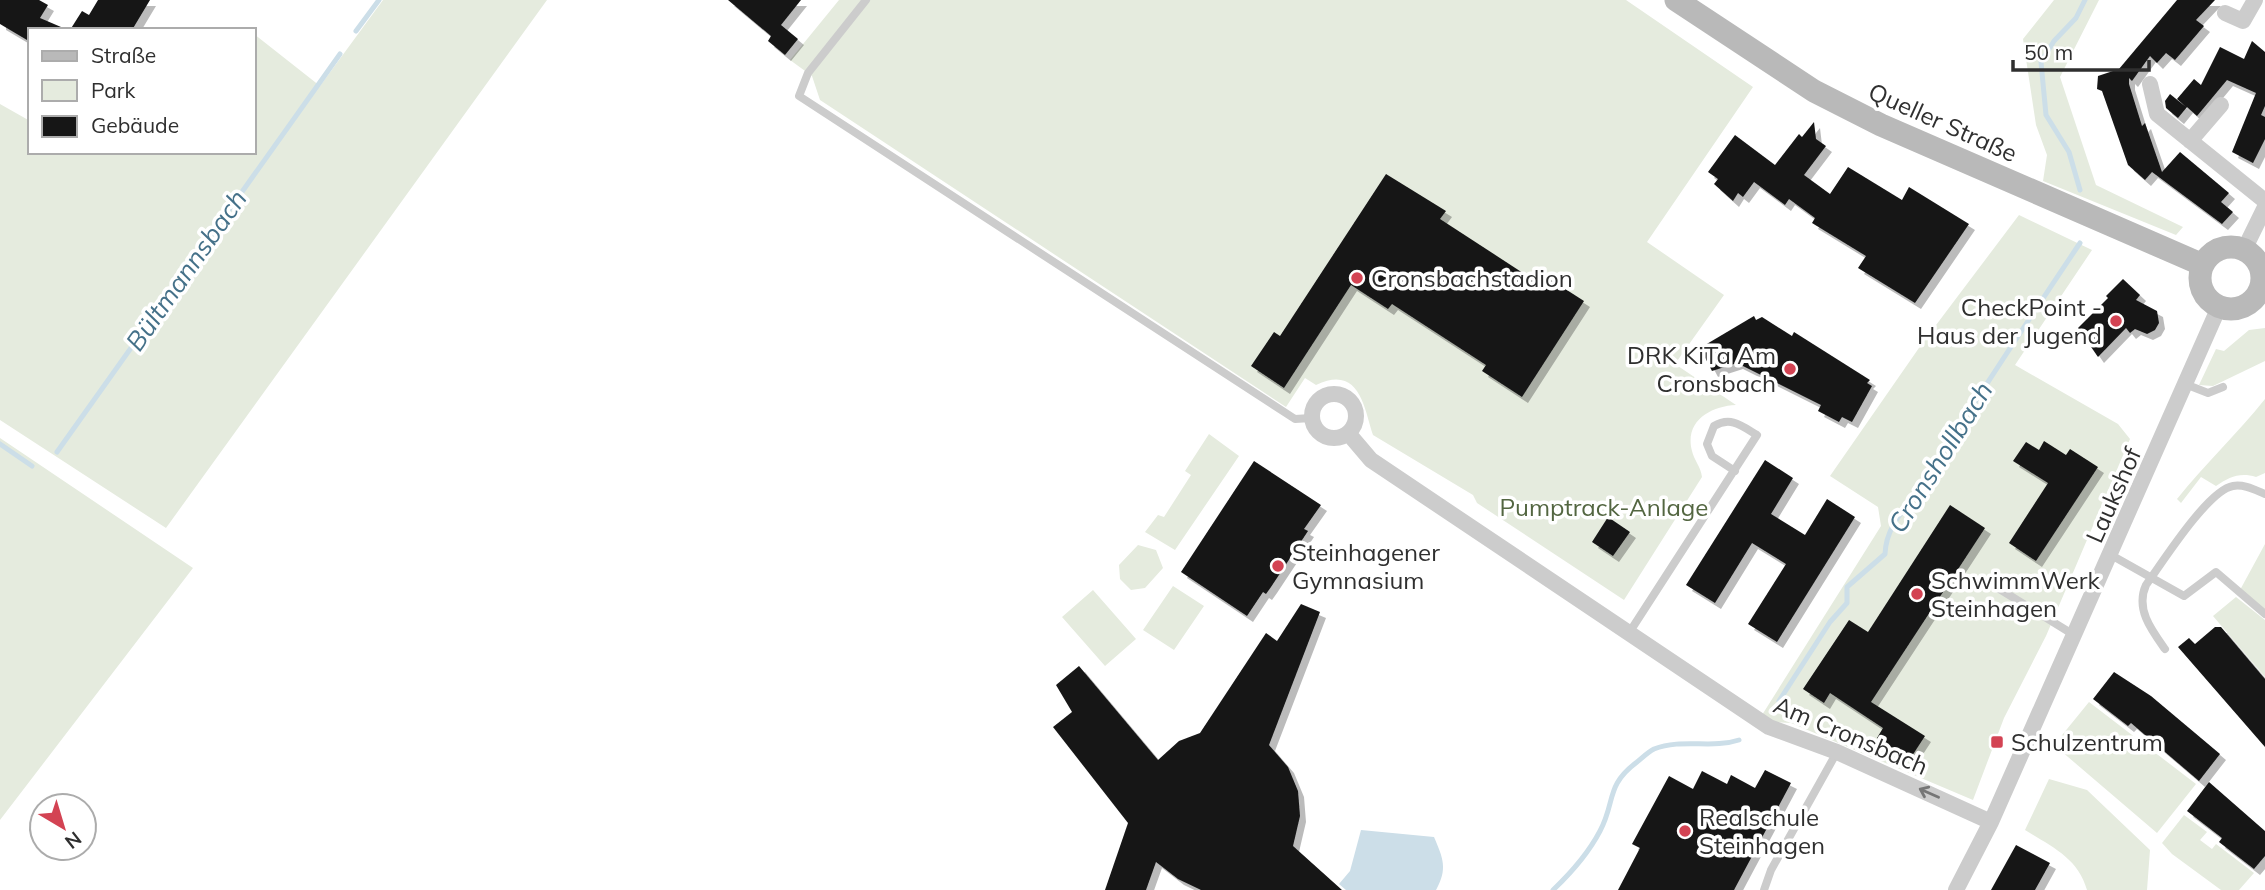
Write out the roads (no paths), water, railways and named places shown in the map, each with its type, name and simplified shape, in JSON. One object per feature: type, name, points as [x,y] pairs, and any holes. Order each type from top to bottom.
[{"type":"main road","name":"Queller Straße","points":[[1676,0],[1814,91],[1881,125],[2203,265]]},
{"type":"main road","points":[[2221,249],[2244,250],[2260,267],[2262,292],[2242,306],[2219,307],[2202,289],[2203,265],[2221,249]]},
{"type":"street","points":[[2225,13],[2243,21],[2255,0]]},
{"type":"street","points":[[2150,84],[2157,114],[2265,201]]},
{"type":"street","points":[[2190,141],[2221,105]]},
{"type":"street","points":[[2244,250],[2265,206]]},
{"type":"street","name":"Laukshof","points":[[1956,890],[1991,822],[2219,307]]},
{"type":"street","points":[[1331,394],[1344,396],[1356,413],[1353,427],[1348,433],[1329,438],[1317,431],[1311,418],[1318,399],[1331,394]]},
{"type":"street","name":"Am Cronsbach","points":[[1348,433],[1371,460],[1769,727],[1837,752],[1991,822]]},
{"type":"lane","points":[[866,0],[808,73],[799,96],[1295,419],[1311,418]]},
{"type":"lane","points":[[2185,384],[2208,393],[2223,387]]},
{"type":"lane","points":[[1629,633],[1735,471],[1757,435],[1739,424],[1727,421],[1714,426],[1707,444],[1712,456],[1735,471]]},
{"type":"lane","points":[[2165,649],[2143,610],[2142,593],[2152,577],[2216,494],[2234,485],[2245,486],[2265,494]]},
{"type":"lane","points":[[2111,555],[2184,596],[2216,572],[2265,614]]},
{"type":"lane","points":[[1988,582],[2074,635]]},
{"type":"lane","points":[[2029,734],[2048,749]]},
{"type":"lane","points":[[1764,890],[1770,870],[1837,752]]},
{"type":"water","points":[[1361,830],[1434,837],[1443,864],[1442,876],[1436,890],[1346,890],[1339,884],[1350,871]]},
{"type":"waterway","name":"Bültmannsbach","points":[[356,31],[379,0]]},
{"type":"waterway","name":"Cronshollbach","points":[[2080,190],[2069,152],[2046,115],[2041,62],[2054,41],[2076,18],[2085,0]]},
{"type":"waterway","name":"Bültmannsbach","points":[[57,452],[340,54]]},
{"type":"waterway","name":"Cronshollbach","points":[[1779,701],[1830,622],[1847,603],[1847,587],[1885,554],[1889,533],[1899,515],[1925,481],[2080,243]]},
{"type":"waterway","name":"Bültmannsbach","points":[[0,444],[32,466]]},
{"type":"waterway","name":"Cronshollbach","points":[[1553,890],[1579,862],[1595,839],[1605,820],[1615,786],[1645,755],[1654,749],[1675,744],[1718,744],[1739,740]]},
{"type":"place","name":"Cronsbachstadion","points":[[1357,278]]},
{"type":"place","name":"CheckPoint - Haus der Jugend","points":[[2116,321]]},
{"type":"place","name":"DRK KiTa Am Cronsbach","points":[[1790,369]]},
{"type":"place","name":"Steinhagener Gymnasium","points":[[1278,566]]},
{"type":"place","name":"SchwimmWerk Steinhagen","points":[[1917,594]]},
{"type":"place","name":"Schulzentrum","points":[[1997,742]]},
{"type":"place","name":"Realschule Steinhagen","points":[[1685,831]]},
{"type":"park label","name":"Pumptrack-Anlage","points":[[1604,507]]}]
